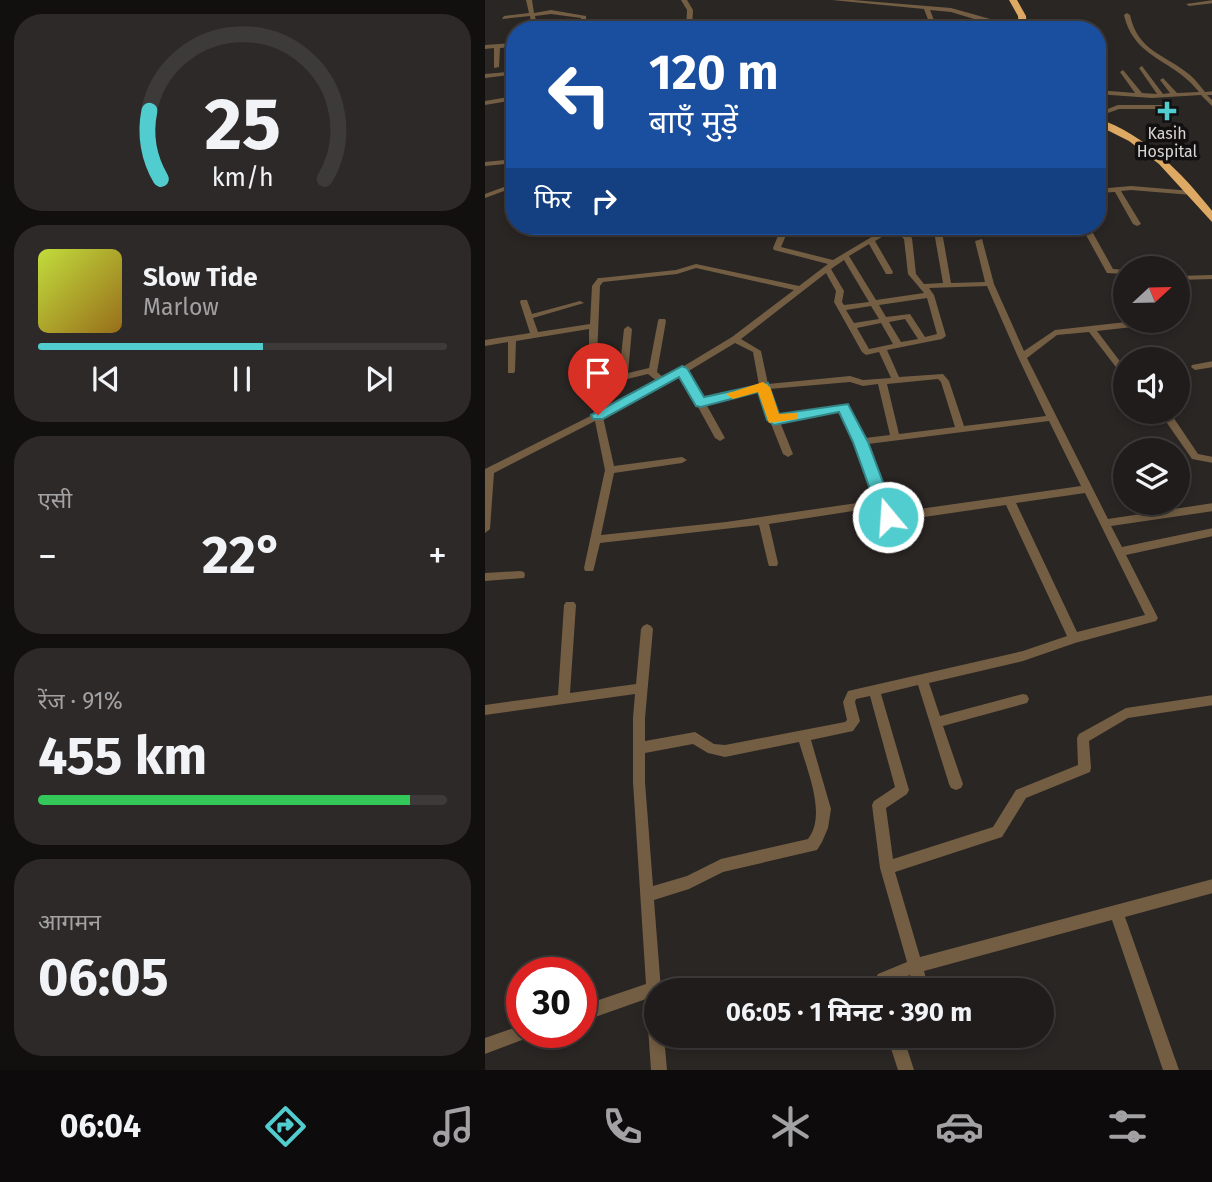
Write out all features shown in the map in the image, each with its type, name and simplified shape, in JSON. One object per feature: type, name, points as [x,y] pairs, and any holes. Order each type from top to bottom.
[{"type":"highway","points":[[1006,0],[1016,21]]},
{"type":"highway","points":[[1013,0],[1022,16],[1021,21]]},
{"type":"highway","points":[[1106,123],[1154,154],[1193,193],[1212,220]]},
{"type":"highway","points":[[1106,123],[1165,154],[1193,181],[1212,205]]},
{"type":"street","points":[[529,0],[533,21]]},
{"type":"street","points":[[684,0],[690,10],[689,21]]},
{"type":"street","points":[[835,0],[966,13],[989,21]]},
{"type":"street","points":[[1189,4],[1212,1]]},
{"type":"street","points":[[925,8],[931,21]]},
{"type":"street","points":[[504,18],[554,12],[584,17],[584,21]]},
{"type":"street","points":[[1127,15],[1127,29],[1141,44],[1185,74],[1212,105]]},
{"type":"street","points":[[496,67],[497,46]]},
{"type":"street","points":[[485,47],[506,46]]},
{"type":"street","points":[[1142,68],[1162,96]]},
{"type":"street","points":[[1123,72],[1140,95]]},
{"type":"street","points":[[485,76],[506,74]]},
{"type":"street","points":[[1163,80],[1175,95]]},
{"type":"street","points":[[1106,93],[1162,96],[1212,93]]},
{"type":"street","points":[[485,103],[506,100]]},
{"type":"street","points":[[1106,113],[1116,107],[1168,107]]},
{"type":"street","points":[[485,164],[506,162]]},
{"type":"street","points":[[1106,191],[1131,187],[1193,193]]},
{"type":"street","points":[[485,196],[506,188]]},
{"type":"street","points":[[1117,190],[1137,224]]},
{"type":"street","points":[[782,235],[777,247],[830,266],[840,291],[838,303],[866,352],[944,335],[930,295],[912,274],[908,239],[904,235]]},
{"type":"street","points":[[485,529],[487,472],[663,382],[735,339],[845,255],[880,235]]},
{"type":"street","points":[[939,235],[947,285]]},
{"type":"street","points":[[1090,235],[1110,271],[1113,271]]},
{"type":"street","points":[[871,240],[889,272]]},
{"type":"street","points":[[639,748],[695,738],[712,748],[725,751],[853,724],[850,698],[874,690],[1023,656],[1074,638],[1152,618],[1022,357],[990,284],[979,241]]},
{"type":"street","points":[[845,255],[898,344]]},
{"type":"street","points":[[624,359],[592,360],[596,286],[607,279],[677,272],[696,266],[802,289]]},
{"type":"street","points":[[1190,278],[1212,277]]},
{"type":"street","points":[[924,286],[990,284]]},
{"type":"street","points":[[841,308],[930,295]]},
{"type":"street","points":[[524,302],[535,334]]},
{"type":"street","points":[[529,317],[580,303]]},
{"type":"street","points":[[851,326],[908,317],[923,340]]},
{"type":"street","points":[[653,372],[662,321]]},
{"type":"street","points":[[485,343],[593,326]]},
{"type":"street","points":[[1022,357],[1051,335],[1113,326]]},
{"type":"street","points":[[1091,328],[1113,357]]},
{"type":"street","points":[[628,329],[623,377],[653,372]]},
{"type":"street","points":[[511,371],[512,338]]},
{"type":"street","points":[[735,339],[756,349],[763,387],[788,454]]},
{"type":"street","points":[[882,349],[896,379]]},
{"type":"street","points":[[1195,367],[1212,364]]},
{"type":"street","points":[[682,370],[720,438]]},
{"type":"street","points":[[653,372],[663,382]]},
{"type":"street","points":[[701,402],[763,387],[850,379],[859,383],[943,377],[961,430]]},
{"type":"street","points":[[882,381],[895,438]]},
{"type":"street","points":[[774,420],[840,406],[845,410],[884,503],[886,515],[894,518],[1088,489]]},
{"type":"street","points":[[589,568],[610,470],[598,415]]},
{"type":"street","points":[[860,442],[1052,418]]},
{"type":"street","points":[[1172,424],[1195,457],[1212,460]]},
{"type":"street","points":[[610,470],[682,460]]},
{"type":"street","points":[[1010,502],[1074,638]]},
{"type":"street","points":[[594,540],[884,503]]},
{"type":"street","points":[[1104,523],[1212,507]]},
{"type":"street","points":[[763,520],[773,563]]},
{"type":"street","points":[[1119,552],[1212,532]]},
{"type":"street","points":[[485,577],[520,575]]},
{"type":"street","points":[[564,699],[570,606]]},
{"type":"street","points":[[647,629],[639,748],[650,978]]},
{"type":"street","points":[[922,680],[956,784]]},
{"type":"street","points":[[485,710],[642,688]]},
{"type":"street","points":[[874,690],[902,790],[879,805],[887,869],[918,978]]},
{"type":"street","points":[[936,723],[1023,699]]},
{"type":"street","points":[[887,869],[997,832],[1021,794],[1085,768],[1083,738],[1126,713],[1212,700]]},
{"type":"street","points":[[646,895],[689,883],[721,866],[812,845],[821,829],[824,809],[804,736]]},
{"type":"street","points":[[883,978],[915,966],[1212,886]]},
{"type":"street","points":[[1116,911],[1171,1070]]},
{"type":"street","points":[[597,1009],[644,992]]},
{"type":"street","points":[[485,1046],[506,1039]]},
{"type":"street","points":[[657,1048],[659,1070]]},
{"type":"street","points":[[899,1048],[906,1070]]},
{"type":"slow traffic","points":[[733,394],[763,387],[774,420],[792,416]]},
{"type":"place","name":"Kasih Hospital","points":[[1167,111]]},
{"type":"route","points":[[598,415],[682,370],[701,402],[763,387],[774,420],[843,407],[860,442],[888,517]]}]
